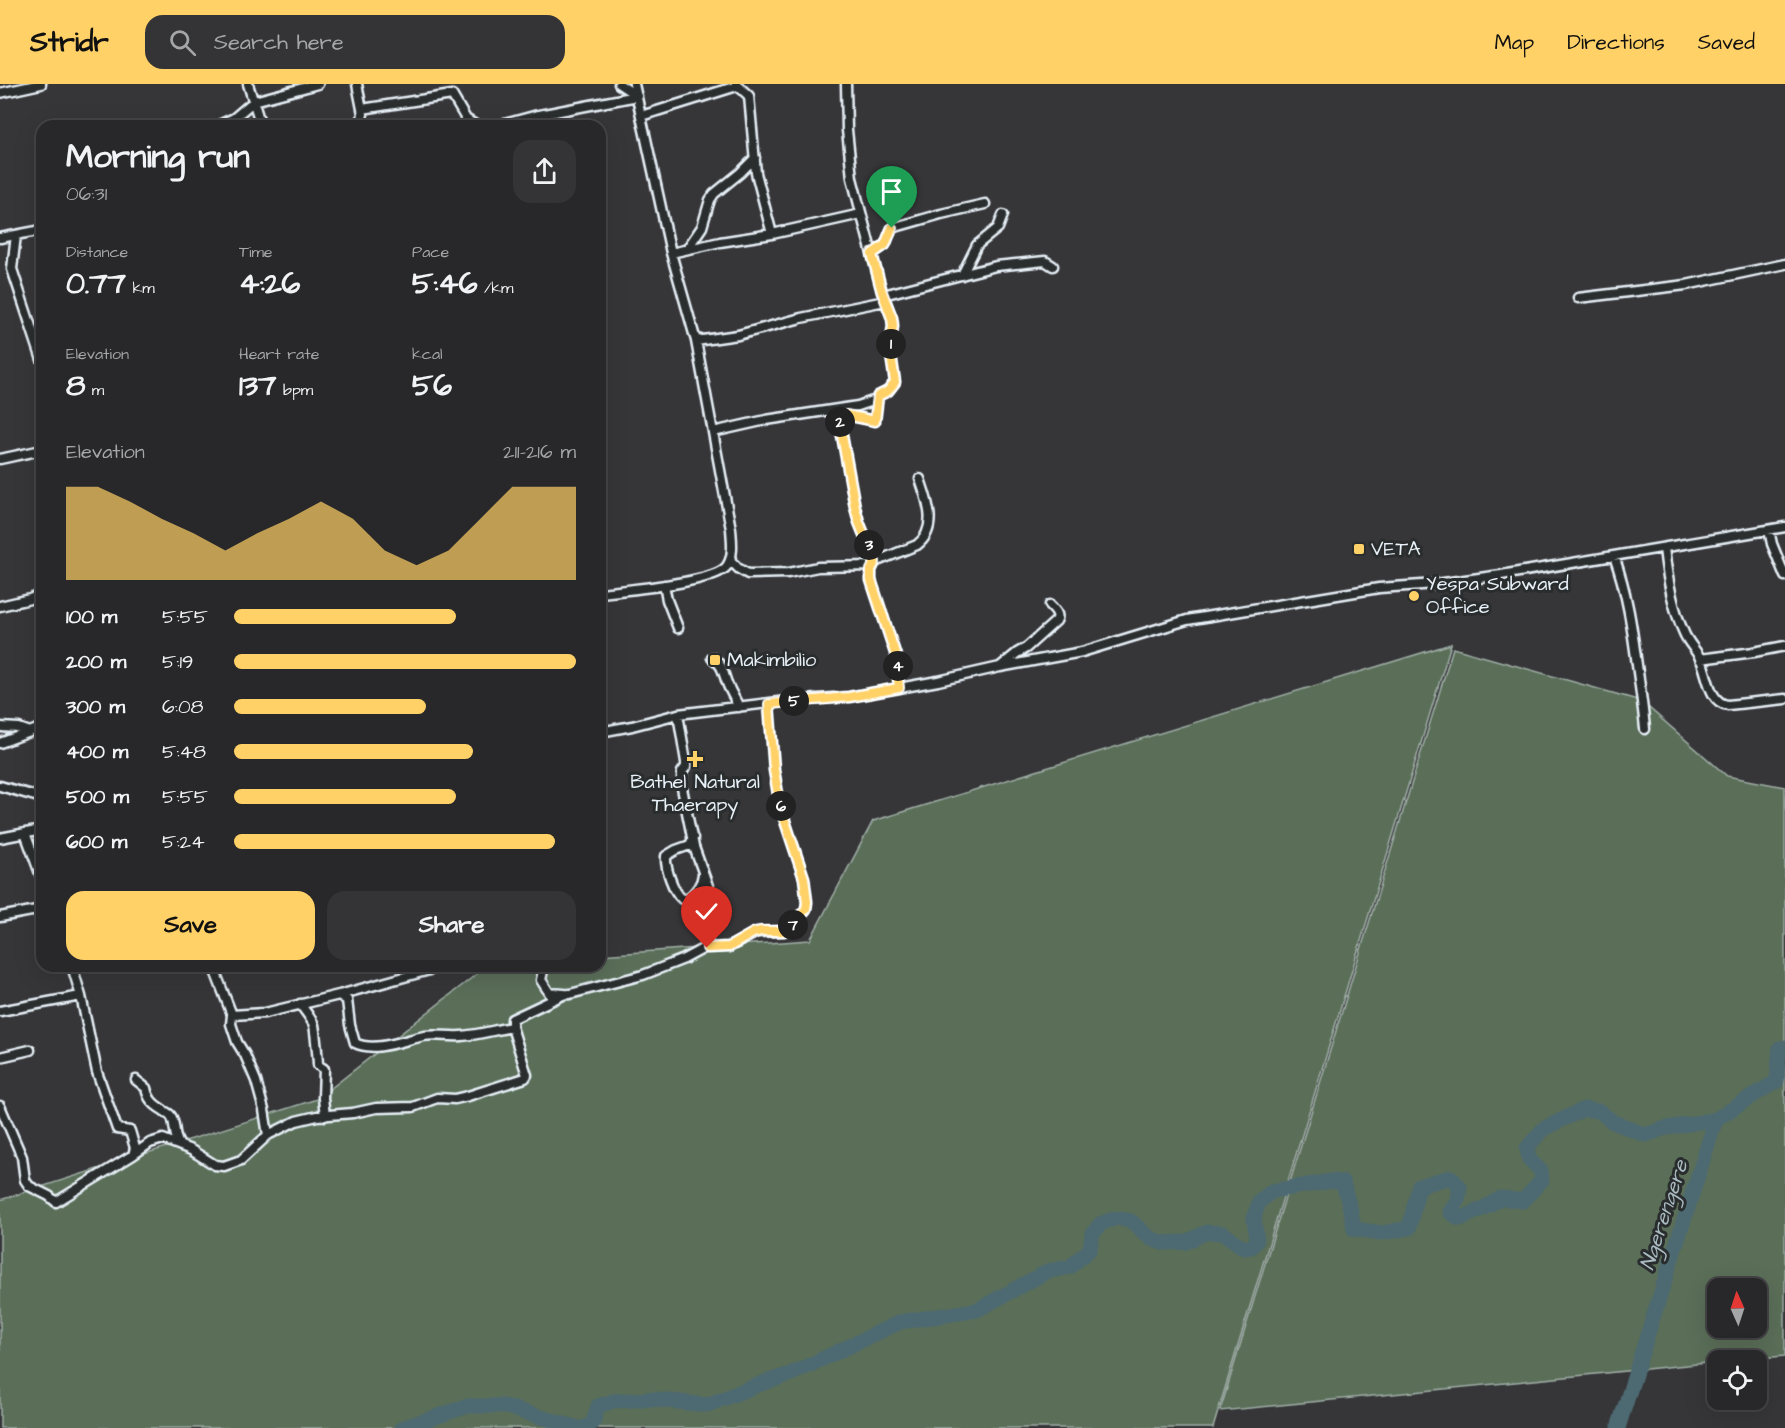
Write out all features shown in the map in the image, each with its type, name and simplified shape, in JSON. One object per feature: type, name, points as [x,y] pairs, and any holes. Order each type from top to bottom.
[{"type":"street","points":[[0,93],[41,84]]},
{"type":"street","points":[[248,84],[259,120]]},
{"type":"street","points":[[230,120],[254,101],[318,84]]},
{"type":"street","points":[[357,84],[362,120]]},
{"type":"street","points":[[619,84],[637,96]]},
{"type":"street","points":[[606,592],[664,585],[713,575],[723,570],[730,560],[731,529],[696,341],[671,253],[634,84]]},
{"type":"street","points":[[713,432],[766,420],[858,406],[876,400],[895,382],[891,355],[893,326],[851,171],[846,84]]},
{"type":"street","points":[[640,116],[736,85],[749,96],[759,188],[772,234]]},
{"type":"street","points":[[362,109],[452,90],[468,120]]},
{"type":"street","points":[[519,120],[637,96]]},
{"type":"street","points":[[687,249],[702,226],[714,194],[755,158]]},
{"type":"street","points":[[872,254],[885,245],[892,228],[985,204]]},
{"type":"street","points":[[671,253],[861,214]]},
{"type":"street","points":[[962,275],[976,245],[998,228],[1003,215]]},
{"type":"street","points":[[0,238],[36,231]]},
{"type":"street","points":[[16,235],[12,268],[36,342]]},
{"type":"street","points":[[696,341],[738,336],[996,266],[1045,261],[1053,266]]},
{"type":"street","points":[[1578,298],[1686,285],[1785,264]]},
{"type":"street","points":[[878,396],[875,421],[846,415],[839,419],[855,507],[874,564],[871,580],[896,656],[899,688]]},
{"type":"street","points":[[0,459],[36,451]]},
{"type":"street","points":[[730,560],[748,574],[788,573],[818,567],[874,564],[917,545],[927,532],[930,509],[920,479]]},
{"type":"street","points":[[606,731],[678,714],[849,697],[938,681],[1082,652],[1187,620],[1379,588],[1436,584],[1785,527]]},
{"type":"street","points":[[1769,530],[1785,576]]},
{"type":"street","points":[[1664,548],[1672,595],[1684,634],[1700,658],[1715,698],[1722,704],[1728,705],[1785,699]]},
{"type":"street","points":[[1614,556],[1630,614],[1645,729]]},
{"type":"street","points":[[664,585],[678,628]]},
{"type":"street","points":[[0,606],[36,596]]},
{"type":"street","points":[[1000,667],[1026,648],[1056,621],[1057,612],[1050,606]]},
{"type":"street","points":[[1700,658],[1785,646]]},
{"type":"street","points":[[712,658],[723,668],[728,686],[739,707]]},
{"type":"street","points":[[0,1106],[22,1157],[28,1186],[56,1202],[160,1139],[180,1145],[223,1167],[238,1162],[268,1136],[296,1121],[379,1108],[413,1107],[437,1098],[460,1098],[525,1078],[527,1075],[512,1027],[514,1017],[563,995],[643,975],[707,948],[729,947],[753,933],[784,931],[806,909],[804,878],[780,806],[774,770],[769,704]]},
{"type":"street","points":[[678,714],[686,762],[686,767],[682,772],[682,788],[694,847],[712,897],[704,911],[709,944],[707,948]]},
{"type":"street","points":[[0,727],[19,728],[30,732]]},
{"type":"street","points":[[0,743],[36,730]]},
{"type":"street","points":[[0,786],[36,796]]},
{"type":"street","points":[[0,838],[36,831]]},
{"type":"street","points":[[25,833],[36,863]]},
{"type":"street","points":[[693,837],[690,845],[666,856],[667,870],[679,897],[685,899],[691,896],[702,883],[704,872]]},
{"type":"street","points":[[0,917],[36,910]]},
{"type":"street","points":[[74,972],[103,1092],[117,1129],[129,1131],[135,1148],[133,1155]]},
{"type":"street","points":[[215,972],[231,1015],[231,1024],[237,1042],[246,1055],[256,1080],[268,1136]]},
{"type":"street","points":[[231,1015],[265,1013],[422,972]]},
{"type":"street","points":[[543,972],[541,980],[550,994],[559,992],[563,995]]},
{"type":"street","points":[[339,995],[347,1000],[355,1042],[361,1046],[380,1045],[426,1035],[444,1037],[481,1035],[512,1027]]},
{"type":"street","points":[[0,1011],[81,996]]},
{"type":"street","points":[[300,1004],[315,1028],[318,1065],[324,1070],[325,1116]]},
{"type":"street","points":[[0,1057],[30,1050]]},
{"type":"street","points":[[136,1080],[146,1088],[148,1099],[170,1114],[173,1119],[175,1138],[180,1145]]},
{"type":"green space","points":[[1451,644],[1213,1428],[0,1428],[0,1200],[317,1099],[479,972],[606,972],[606,955],[810,940],[873,821]]},
{"type":"green space","points":[[1453,648],[1641,701],[1727,776],[1785,787],[1785,1356],[1767,1358],[1767,1350],[1707,1350],[1707,1363],[1220,1411]]},
{"type":"waterway","name":"Ngerengere","points":[[1618,1428],[1716,1119],[1777,1081],[1780,1048],[1785,1047]]},
{"type":"waterway","points":[[584,1428],[593,1423],[598,1406],[613,1401],[651,1399],[707,1405],[791,1374],[900,1322],[977,1310],[1048,1271],[1070,1267],[1090,1249],[1092,1235],[1100,1224],[1116,1218],[1131,1221],[1150,1238],[1162,1243],[1186,1242],[1207,1232],[1223,1233],[1244,1248],[1251,1247],[1257,1240],[1254,1218],[1259,1202],[1272,1191],[1332,1181],[1343,1183],[1354,1229],[1382,1233],[1409,1228],[1419,1186],[1451,1177],[1460,1187],[1458,1200],[1450,1212],[1460,1219],[1501,1198],[1523,1201],[1542,1180],[1541,1171],[1529,1159],[1527,1148],[1543,1129],[1584,1109],[1599,1111],[1613,1122],[1646,1135],[1662,1129],[1716,1119]]},
{"type":"waterway","points":[[402,1428],[468,1406],[503,1406],[578,1428]]},
{"type":"place","name":"VETA","points":[[1359,549]]},
{"type":"place","name":"Yespa Subward Office","points":[[1414,596]]},
{"type":"place","name":"Makimbilio","points":[[715,660]]},
{"type":"place","name":"Bathel Natural Thaerapy","points":[[695,759]]},
{"type":"route","points":[[707,948],[729,947],[761,931],[784,931],[806,909],[804,878],[780,806],[774,770],[769,704],[849,697],[899,688],[898,664],[871,580],[871,570],[875,562],[855,507],[839,419],[846,415],[875,421],[878,396],[888,391],[895,382],[891,355],[892,318],[872,254],[885,245],[892,228]]}]
